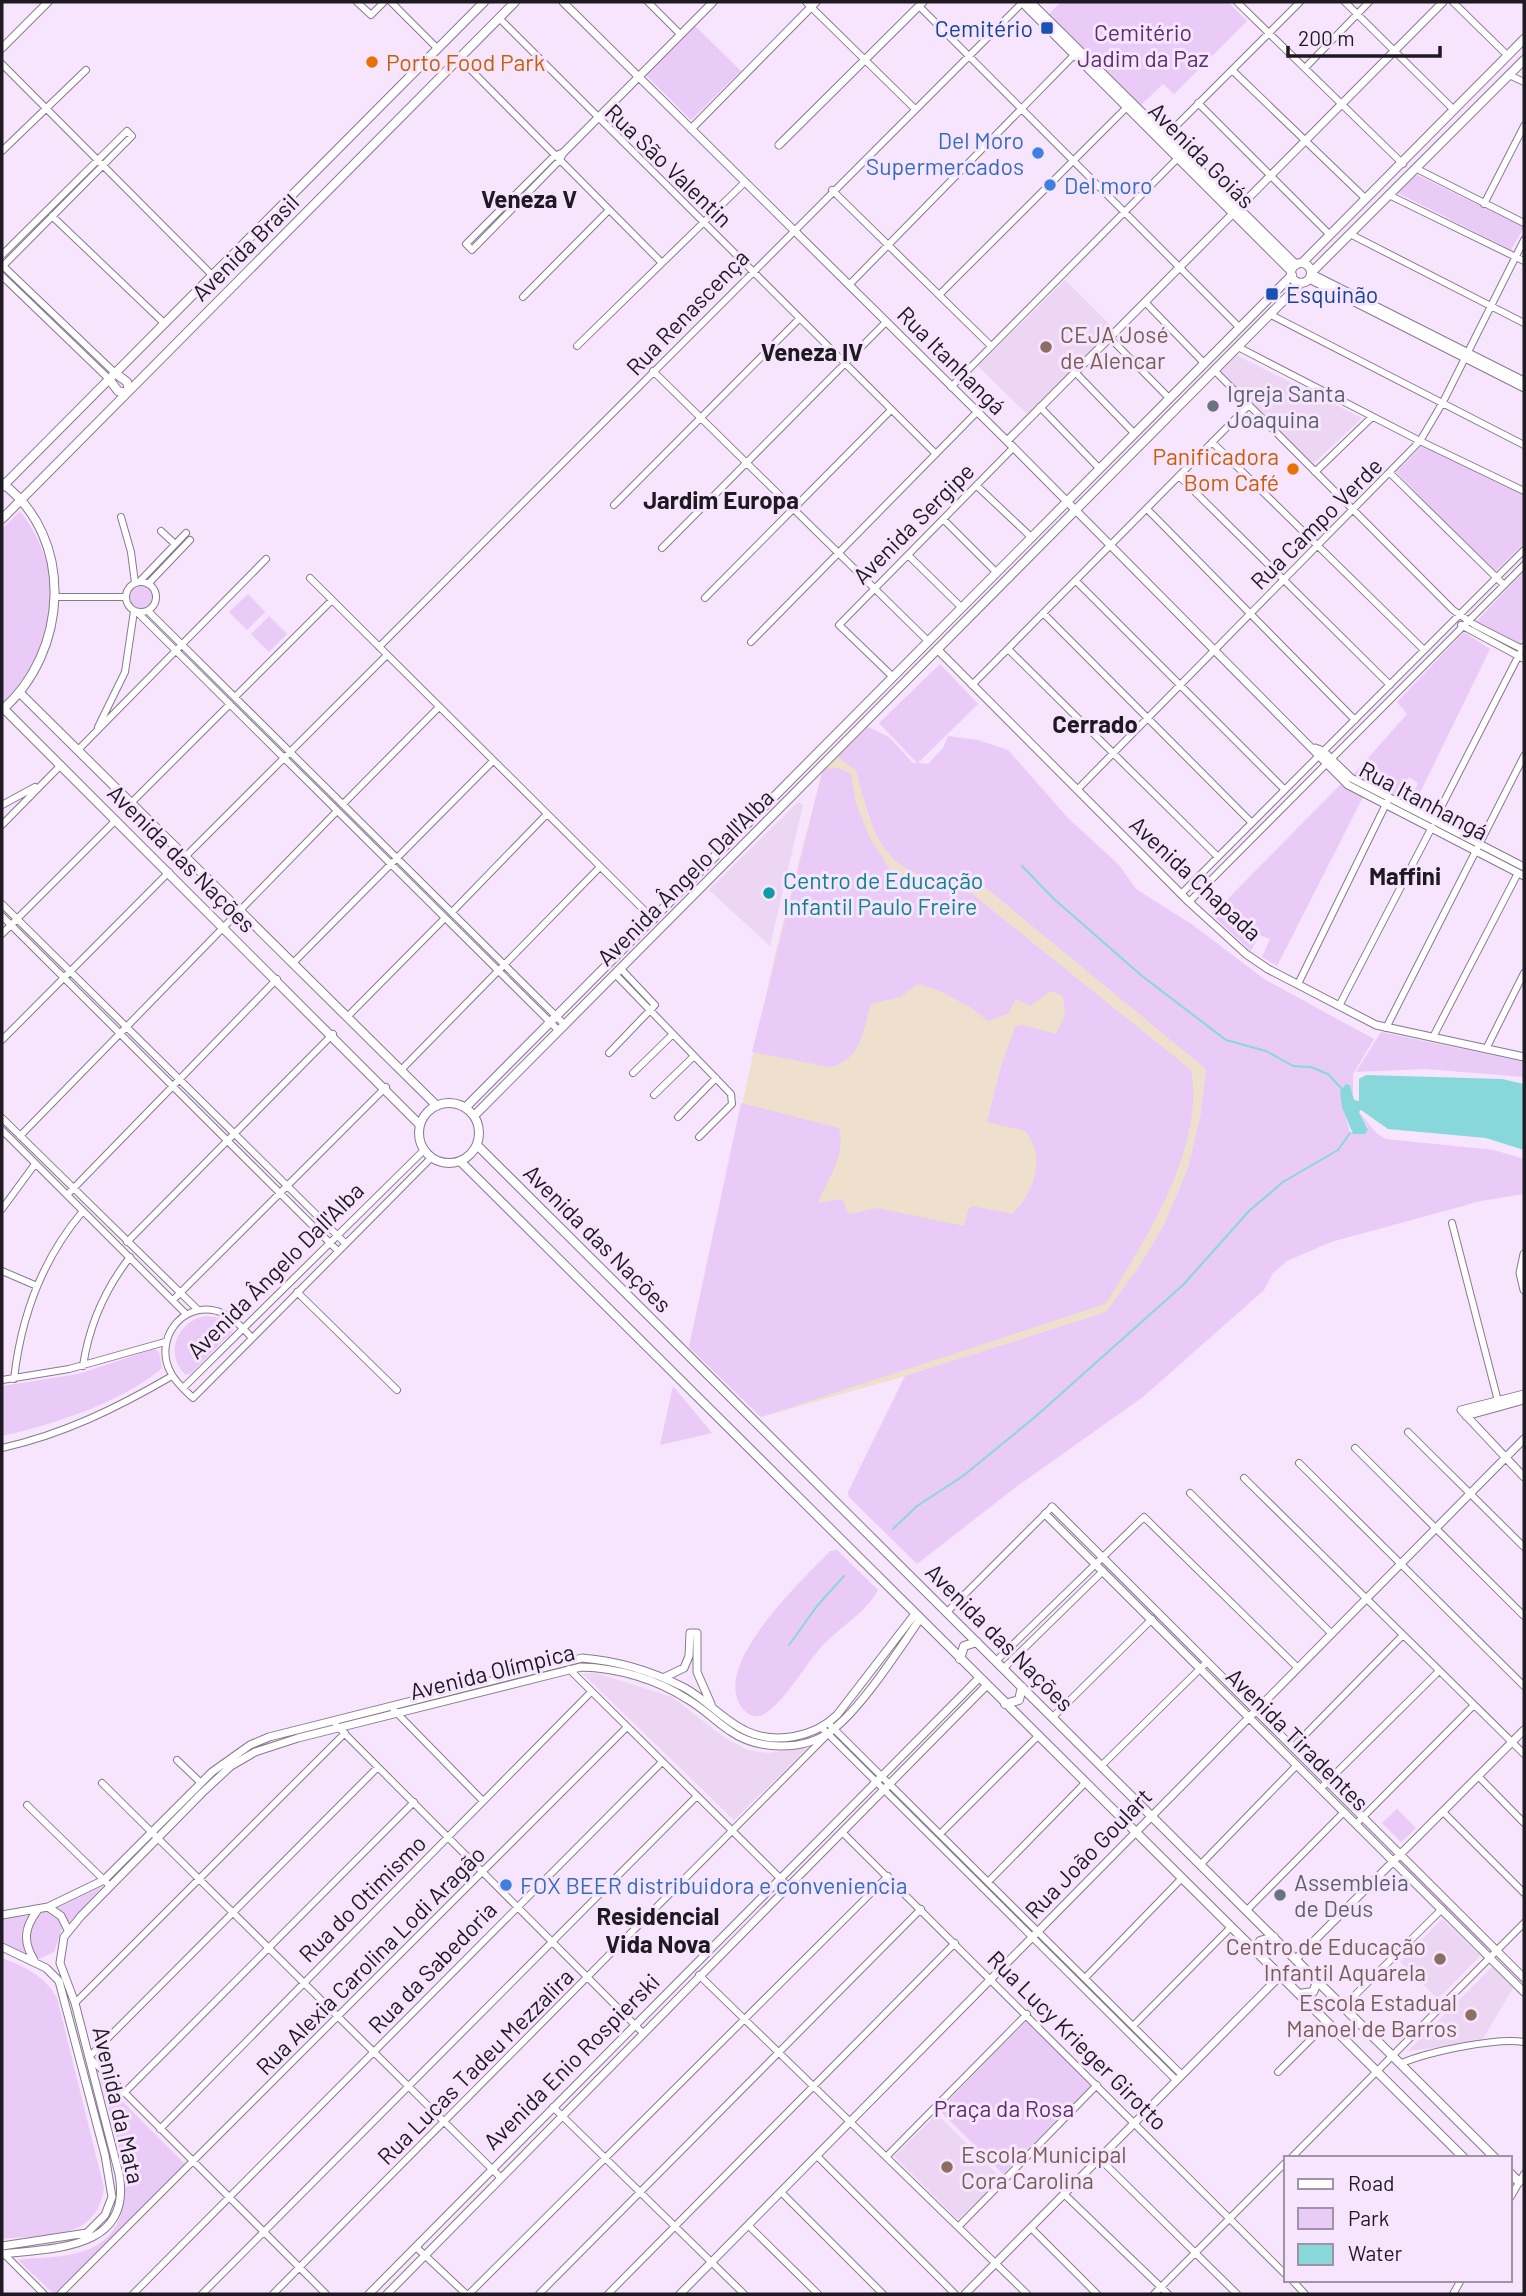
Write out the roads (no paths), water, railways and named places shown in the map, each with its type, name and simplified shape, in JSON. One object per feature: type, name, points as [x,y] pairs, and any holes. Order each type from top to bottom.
[{"type":"main road","name":"Avenida Brasil","points":[[3,485],[484,2]]},
{"type":"main road","name":"Avenida Brasil","points":[[2,519],[515,2]]},
{"type":"main road","name":"Avenida Goiás","points":[[1025,3],[1166,136],[1236,211]]},
{"type":"main road","points":[[961,607],[1524,39]]},
{"type":"main road","name":"Avenida Goiás","points":[[1077,53],[1178,158],[1295,268]]},
{"type":"main road","points":[[1076,511],[1524,60]]},
{"type":"main road","points":[[1386,181],[1385,190],[1391,196]]},
{"type":"main road","points":[[1295,268],[1308,277]]},
{"type":"main road","points":[[1295,268],[1308,277]]},
{"type":"main road","points":[[1204,363],[1215,371]]},
{"type":"main road","points":[[112,376],[127,382],[128,392],[118,391],[112,376]]},
{"type":"main road","points":[[3,485],[21,500],[45,540],[51,558],[55,597],[47,645],[20,693],[3,710]]},
{"type":"main road","name":"Avenida Ângelo Dall'Alba","points":[[474,1116],[1076,511]]},
{"type":"main road","name":"Avenida Ângelo Dall'Alba","points":[[466,1108],[961,607]]},
{"type":"main road","points":[[928,641],[928,650],[937,649]]},
{"type":"main road","name":"Avenida das Nações","points":[[20,693],[437,1106]]},
{"type":"main road","name":"Avenida das Nações","points":[[3,710],[386,1087],[420,1125]]},
{"type":"main road","points":[[452,1104],[466,1108],[474,1116],[479,1130],[477,1145],[460,1161],[450,1163],[431,1158],[420,1142],[420,1125],[427,1114],[437,1106],[452,1104]]},
{"type":"main road","name":"Avenida das Nações","points":[[477,1145],[1493,2156]]},
{"type":"main road","name":"Avenida das Nações","points":[[460,1161],[1462,2156]]},
{"type":"main road","points":[[960,1659],[964,1646],[978,1642]]},
{"type":"main road","points":[[1005,1704],[1021,1698],[1022,1686]]},
{"type":"main road","points":[[1256,1953],[1260,1941],[1274,1937]]},
{"type":"main road","points":[[1299,1994],[1314,1992],[1318,1980]]},
{"type":"main road","points":[[1512,2175],[1519,2182]]},
{"type":"street","points":[[2,48],[48,2]]},
{"type":"street","points":[[357,2],[371,15],[384,2]]},
{"type":"street","points":[[391,2],[437,48]]},
{"type":"street","name":"Rua Itanhangá","points":[[562,2],[1321,753],[1348,785],[1388,800],[1523,869]]},
{"type":"street","points":[[648,2],[680,34]]},
{"type":"street","points":[[472,250],[466,244],[564,152],[713,2]]},
{"type":"street","points":[[1237,2],[1403,164]]},
{"type":"street","points":[[1166,136],[1300,2]]},
{"type":"street","points":[[1345,2],[1454,110]]},
{"type":"street","points":[[1305,68],[1369,2]]},
{"type":"street","points":[[1007,441],[1443,2]]},
{"type":"street","points":[[1453,2],[1507,55]]},
{"type":"street","points":[[691,129],[811,3],[914,108]]},
{"type":"street","name":"Rua Renascença","points":[[379,647],[968,54],[1025,3]]},
{"type":"street","points":[[779,145],[921,4],[1238,327]]},
{"type":"street","name":"Rua São Valentin","points":[[499,18],[596,118],[936,454]]},
{"type":"street","points":[[849,285],[1077,53]]},
{"type":"street","points":[[459,58],[662,262]]},
{"type":"street","points":[[2,64],[212,275]]},
{"type":"street","points":[[2,152],[86,70]]},
{"type":"street","points":[[1232,70],[1366,199]]},
{"type":"street","points":[[1508,75],[1524,82]]},
{"type":"street","points":[[1198,103],[1330,234]]},
{"type":"street","points":[[939,295],[1127,107]]},
{"type":"street","points":[[1484,204],[1524,126]]},
{"type":"street","points":[[2,255],[129,133]]},
{"type":"street","points":[[951,387],[1178,158]]},
{"type":"street","points":[[100,162],[2,266],[112,376]]},
{"type":"street","points":[[1417,169],[1524,223]]},
{"type":"street","points":[[577,346],[745,182]]},
{"type":"street","points":[[832,190],[991,346]]},
{"type":"street","points":[[1391,196],[1524,261]]},
{"type":"street","points":[[523,297],[609,210]]},
{"type":"street","points":[[52,216],[164,323]]},
{"type":"street","points":[[1350,234],[1524,323]]},
{"type":"street","name":"Rua Campo Verde","points":[[1077,790],[1420,441],[1443,402],[1524,240]]},
{"type":"street","points":[[2,275],[112,376]]},
{"type":"street","points":[[1308,277],[1524,388]]},
{"type":"street","points":[[1145,302],[1204,363]]},
{"type":"street","points":[[1271,315],[1524,444]]},
{"type":"street","points":[[614,505],[799,319]]},
{"type":"street","points":[[662,548],[886,322]]},
{"type":"street","points":[[1110,337],[1169,398]]},
{"type":"street","points":[[1238,347],[1372,417],[1524,491]]},
{"type":"street","points":[[1466,356],[1524,381]]},
{"type":"street","points":[[653,371],[928,641]]},
{"type":"street","points":[[1215,371],[1458,617],[1470,626],[1523,652],[1339,1006]]},
{"type":"street","points":[[1075,372],[1133,432]]},
{"type":"street","points":[[972,685],[1249,405]]},
{"type":"street","points":[[1040,407],[1098,467]]},
{"type":"street","points":[[705,598],[891,410]]},
{"type":"street","points":[[751,642],[978,412]]},
{"type":"street","points":[[1315,472],[1372,417]]},
{"type":"street","points":[[1212,442],[1424,650]]},
{"type":"street","name":"Avenida Sergipe","points":[[895,674],[839,625],[1013,448]]},
{"type":"street","points":[[1390,472],[1504,585]]},
{"type":"street","points":[[1179,476],[1390,685]]},
{"type":"street","points":[[977,486],[1031,537]]},
{"type":"street","points":[[1146,509],[1355,720]]},
{"type":"street","points":[[121,517],[137,583]]},
{"type":"street","points":[[944,520],[996,572]]},
{"type":"street","points":[[161,531],[175,544]]},
{"type":"street","points":[[125,597],[128,589],[186,533]]},
{"type":"street","points":[[148,584],[190,540]]},
{"type":"street","points":[[1181,894],[1524,550]]},
{"type":"street","points":[[908,555],[961,607]]},
{"type":"street","points":[[78,750],[266,559]]},
{"type":"street","points":[[1189,902],[1329,761],[1470,626],[1524,565]]},
{"type":"street","points":[[310,578],[654,920]]},
{"type":"street","points":[[1076,581],[1285,790]]},
{"type":"street","points":[[137,583],[148,584],[155,591],[156,600],[148,611]]},
{"type":"street","points":[[55,597],[125,597]]},
{"type":"street","points":[[125,597],[498,971],[555,1020]]},
{"type":"street","points":[[235,697],[332,600]]},
{"type":"street","points":[[136,611],[148,611],[182,644],[504,964],[562,1028]]},
{"type":"street","points":[[93,734],[125,672],[136,611]]},
{"type":"street","points":[[1043,613],[1252,822]]},
{"type":"street","name":"Avenida Chapada","points":[[937,649],[1189,902],[1246,954],[1339,1006],[1386,1027],[1524,1057]]},
{"type":"street","points":[[1008,649],[1218,857]]},
{"type":"street","points":[[185,857],[387,655]]},
{"type":"street","points":[[131,803],[230,704]]},
{"type":"street","points":[[343,804],[439,707]]},
{"type":"street","points":[[1386,1027],[1524,756]]},
{"type":"street","points":[[293,963],[493,761]]},
{"type":"street","points":[[2,825],[61,765]]},
{"type":"street","points":[[2,804],[46,780]]},
{"type":"street","points":[[1298,984],[1388,800]]},
{"type":"street","points":[[20,1136],[337,810]]},
{"type":"street","points":[[452,912],[547,814]]},
{"type":"street","points":[[2,934],[116,820]]},
{"type":"street","points":[[1212,862],[1221,869]]},
{"type":"street","points":[[401,1070],[600,867]]},
{"type":"street","points":[[1433,1037],[1523,869]]},
{"type":"street","points":[[2,1040],[169,872]]},
{"type":"street","points":[[2,904],[346,1244]]},
{"type":"street","points":[[2,916],[338,1251]]},
{"type":"street","points":[[347,1017],[445,918]]},
{"type":"street","points":[[618,972],[653,1008],[673,1034],[732,1094],[732,1104],[699,1137]]},
{"type":"street","points":[[1486,1049],[1524,973]]},
{"type":"street","points":[[67,1195],[277,979]]},
{"type":"street","points":[[609,1053],[653,1008]]},
{"type":"street","points":[[127,1242],[332,1034]]},
{"type":"street","points":[[633,1073],[673,1034]]},
{"type":"street","points":[[654,1095],[694,1056]]},
{"type":"street","points":[[678,1117],[716,1078]]},
{"type":"street","points":[[173,1300],[386,1087]]},
{"type":"street","points":[[2,1118],[198,1310]]},
{"type":"street","points":[[2,1130],[186,1314]]},
{"type":"street","name":"Avenida Ângelo Dall'Alba","points":[[424,1150],[183,1388],[193,1398],[431,1158]]},
{"type":"street","points":[[2,1209],[35,1164]]},
{"type":"street","points":[[14,1378],[16,1354],[37,1286],[58,1245],[83,1211]]},
{"type":"street","points":[[1452,1223],[1498,1401]]},
{"type":"street","points":[[1524,1254],[1520,1273],[1524,1290]]},
{"type":"street","points":[[83,1366],[100,1307],[114,1278],[130,1257]]},
{"type":"street","points":[[2,1272],[37,1286]]},
{"type":"street","points":[[298,1292],[397,1390]]},
{"type":"street","points":[[183,1388],[172,1376],[166,1360],[166,1342],[172,1327],[186,1314],[198,1310],[225,1314],[252,1338]]},
{"type":"street","points":[[2,1380],[83,1366],[166,1342]]},
{"type":"street","points":[[2,1448],[85,1422],[172,1376]]},
{"type":"street","points":[[1463,1413],[1524,1394]]},
{"type":"street","points":[[1463,1413],[1524,1400]]},
{"type":"street","points":[[1463,1413],[1524,1477]]},
{"type":"street","points":[[1408,1432],[1524,1547]]},
{"type":"street","name":"Rua João Goulart","points":[[680,2294],[1524,1438]]},
{"type":"street","points":[[1355,1448],[1524,1616]]},
{"type":"street","points":[[1299,1463],[1524,1686]]},
{"type":"street","points":[[1244,1478],[1524,1754]]},
{"type":"street","points":[[1190,1493],[1332,1634]]},
{"type":"street","points":[[947,1612],[1052,1507]]},
{"type":"street","name":"Avenida Tiradentes","points":[[1052,1507],[1098,1560],[1103,1571],[1524,1992]]},
{"type":"street","name":"Avenida Tiradentes","points":[[1045,1514],[1207,1662],[1524,1978]]},
{"type":"street","points":[[996,1661],[1144,1517],[1298,1668]]},
{"type":"street","points":[[1004,1668],[1103,1571]]},
{"type":"street","name":"Avenida Olímpica","points":[[48,1907],[104,1880],[244,1758],[278,1743],[342,1731],[569,1668],[609,1670],[659,1685],[685,1697],[731,1732],[755,1743],[789,1745],[828,1728],[917,1616]]},
{"type":"street","points":[[1053,1717],[1152,1619]]},
{"type":"street","name":"Avenida Olímpica","points":[[662,1677],[679,1672],[687,1663],[694,1633],[697,1672],[711,1704]]},
{"type":"street","points":[[1293,1747],[1403,1635]]},
{"type":"street","name":"Avenida Olímpica","points":[[68,1930],[111,1887],[201,1783],[226,1760],[269,1737],[582,1658],[616,1662],[662,1677],[711,1704],[745,1731],[759,1736],[793,1737],[828,1728]]},
{"type":"street","points":[[1101,1765],[1207,1662]]},
{"type":"street","points":[[569,1668],[626,1728],[789,1887]]},
{"type":"street","points":[[1321,1788],[1439,1671]]},
{"type":"street","name":"Avenida Enio Rospierski","points":[[369,2294],[979,1678]]},
{"type":"street","name":"Avenida Enio Rospierski","points":[[387,2294],[561,2114],[987,1685]]},
{"type":"street","name":"Rua do Otimismo","points":[[160,2129],[591,1692]]},
{"type":"street","points":[[1356,1824],[1474,1705]]},
{"type":"street","points":[[391,1706],[483,1801]]},
{"type":"street","points":[[332,1721],[642,2032]]},
{"type":"street","name":"Rua Alexia Carolina Lodi Aragão","points":[[60,2294],[626,1728]]},
{"type":"street","points":[[828,1728],[1179,2078]]},
{"type":"street","name":"Rua Lucas Tadeu Mezzalira","points":[[273,2294],[732,1832],[828,1728]]},
{"type":"street","points":[[1296,1959],[1524,1730]]},
{"type":"street","points":[[75,2003],[199,1880],[342,1731]]},
{"type":"street","points":[[940,1834],[1038,1736]]},
{"type":"street","points":[[177,1760],[201,1783]]},
{"type":"street","name":"Rua da Sabedoria","points":[[133,2294],[662,1762]]},
{"type":"street","points":[[1201,1864],[1297,1765]]},
{"type":"street","points":[[326,2294],[124,2094],[90,2056],[378,1767]]},
{"type":"street","points":[[1478,1776],[1524,1823]]},
{"type":"street","points":[[102,1783],[500,2177]]},
{"type":"street","points":[[988,1882],[1085,1783]]},
{"type":"street","points":[[886,1787],[940,1834],[1035,1934],[1085,1978],[1179,2078]]},
{"type":"street","points":[[201,2294],[696,1797]]},
{"type":"street","points":[[124,2094],[414,1802]]},
{"type":"street","points":[[27,1805],[111,1887]]},
{"type":"street","points":[[1247,1910],[1344,1812]]},
{"type":"street","points":[[1443,1812],[1524,1894]]},
{"type":"street","name":"Rua Lucy Krieger Girotto","points":[[842,1832],[1136,2122],[1284,2273]]},
{"type":"street","points":[[416,2246],[468,2294],[888,1876]]},
{"type":"street","points":[[1085,1978],[1181,1879]]},
{"type":"street","points":[[2,1915],[48,1907],[65,1920],[68,1930],[59,1955],[47,1964],[37,1963],[25,1936],[28,1924],[37,1910]]},
{"type":"street","points":[[539,2294],[921,1909]]},
{"type":"street","points":[[1344,2006],[1441,1909]]},
{"type":"street","points":[[1293,2156],[1524,1923]]},
{"type":"street","points":[[1133,2026],[1230,1928]]},
{"type":"street","points":[[608,2294],[955,1943]]},
{"type":"street","name":"Avenida da Mata","points":[[2,1947],[37,1963],[56,1976],[65,2000],[105,2155],[112,2197],[105,2215],[87,2233],[2,2252]]},
{"type":"street","name":"Avenida da Mata","points":[[2,2252],[90,2241],[105,2228],[119,2207],[122,2187],[119,2174],[90,2056],[59,1955]]},
{"type":"street","points":[[699,1975],[1027,2294]]},
{"type":"street","points":[[965,2294],[1279,1976]]},
{"type":"street","points":[[886,2157],[1027,2014]]},
{"type":"street","points":[[1278,2072],[1327,2023]]},
{"type":"street","points":[[1402,2063],[1425,2053],[1509,2041],[1524,2042]]},
{"type":"street","points":[[958,2227],[1097,2085]]},
{"type":"street","points":[[553,2107],[744,2294]]},
{"type":"street","points":[[817,2156],[955,2294]]},
{"type":"street","points":[[1100,2158],[1237,2294]]},
{"type":"street","points":[[1154,2294],[1284,2164]]},
{"type":"street","points":[[1512,2194],[1524,2174]]},
{"type":"street","points":[[781,2192],[883,2294]]},
{"type":"street","points":[[1064,2194],[1168,2294]]},
{"type":"street","points":[[749,2226],[818,2294]]},
{"type":"street","points":[[1031,2228],[1097,2294]]},
{"type":"street","points":[[2,2252],[44,2294]]},
{"type":"water","points":[[1366,1075],[1502,1079],[1524,1084],[1524,1150],[1486,1138],[1388,1129],[1361,1110],[1359,1112],[1368,1130],[1365,1134],[1353,1134],[1342,1107],[1340,1091],[1346,1084],[1350,1085],[1354,1100],[1359,1101],[1359,1079]]},
{"type":"waterway","points":[[1022,866],[1054,899],[1142,976],[1226,1040],[1266,1051],[1293,1066],[1311,1067],[1328,1074],[1341,1088]]},
{"type":"waterway","points":[[893,1529],[917,1506],[963,1476],[1035,1417],[1183,1285],[1249,1211],[1283,1182],[1338,1150],[1350,1133]]},
{"type":"waterway","points":[[789,1645],[817,1606],[844,1576]]},
{"type":"place","name":"Cemitério","points":[[1047,28]]},
{"type":"place","name":"Porto Food Park","points":[[372,62]]},
{"type":"place","name":"Del Moro Supermercados","points":[[1038,153]]},
{"type":"place","name":"Del moro","points":[[1050,185]]},
{"type":"place","name":"Esquinão","points":[[1272,294]]},
{"type":"place","name":"CEJA José de Alencar","points":[[1046,347]]},
{"type":"place","name":"Igreja Santa Joaquina","points":[[1213,406]]},
{"type":"place","name":"Panificadora Bom Café","points":[[1293,469]]},
{"type":"place","name":"Centro de Educação Infantil Paulo Freire","points":[[769,893]]},
{"type":"place","name":"FOX BEER distribuidora e conveniencia","points":[[506,1885]]},
{"type":"place","name":"Assembleia de Deus","points":[[1280,1895]]},
{"type":"place","name":"Centro de Educação Infantil Aquarela","points":[[1440,1959]]},
{"type":"place","name":"Escola Estadual Manoel de Barros","points":[[1471,2015]]},
{"type":"place","name":"Escola Municipal Cora Carolina","points":[[947,2167]]},
{"type":"district","name":"Veneza V","points":[[529,198]]},
{"type":"district","name":"Veneza IV","points":[[812,351]]},
{"type":"district","name":"Jardim Europa","points":[[721,499]]},
{"type":"district","name":"Cerrado","points":[[1095,723]]},
{"type":"district","name":"Maffini","points":[[1405,875]]},
{"type":"district","name":"Residencial Vida Nova","points":[[658,1929]]},
{"type":"park label","name":"Cemitério Jadim da Paz","points":[[1143,45]]},
{"type":"park label","name":"Praça da Rosa","points":[[1004,2108]]}]
